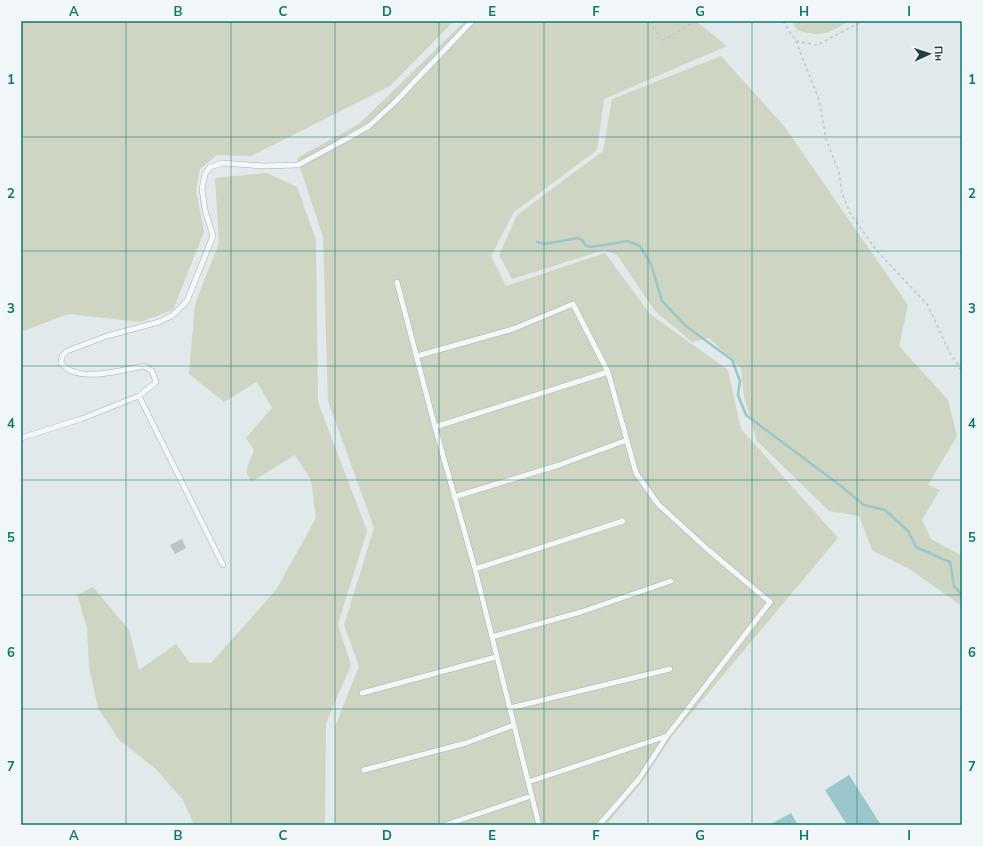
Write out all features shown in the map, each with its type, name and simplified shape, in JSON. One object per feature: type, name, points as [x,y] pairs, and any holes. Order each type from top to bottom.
[{"type":"lane","points":[[21,438],[81,419],[139,396],[156,382],[152,371],[144,366],[89,375],[73,373],[66,369],[60,360],[67,351],[107,336],[159,322],[173,315],[187,301],[213,236],[205,210],[202,189],[205,174],[210,167],[223,162],[263,166],[298,164],[348,138],[369,126],[394,103],[472,21]]},
{"type":"lane","points":[[397,282],[434,427],[475,568],[539,825]]},
{"type":"lane","points":[[417,356],[513,329],[573,304],[608,372],[636,473],[658,504],[706,548],[770,602],[667,736],[639,779],[599,825]]},
{"type":"lane","points":[[434,427],[608,372]]},
{"type":"lane","points":[[139,396],[223,565]]},
{"type":"lane","points":[[454,497],[559,465],[626,440]]},
{"type":"lane","points":[[475,568],[622,521]]},
{"type":"lane","points":[[492,637],[581,612],[671,581]]},
{"type":"lane","points":[[362,693],[496,657]]},
{"type":"lane","points":[[510,708],[670,669]]},
{"type":"lane","points":[[364,770],[466,743],[514,725]]},
{"type":"lane","points":[[528,782],[667,736]]},
{"type":"lane","points":[[445,825],[531,796]]},
{"type":"path","points":[[650,21],[661,41],[695,21]]},
{"type":"path","points":[[783,21],[796,41],[819,100],[826,139],[839,172],[842,193],[850,213],[877,251],[927,304],[949,351],[962,372]]},
{"type":"path","points":[[796,41],[817,45],[863,21]]},
{"type":"green space","points":[[21,21],[454,21],[390,86],[251,156],[217,155],[200,169],[196,190],[204,232],[173,310],[140,322],[68,314],[21,332]]},
{"type":"green space","points":[[465,21],[696,21],[727,46],[604,99],[597,150],[514,212],[491,256],[506,286],[605,253],[650,314],[728,370],[741,429],[838,538],[672,736],[642,782],[606,825],[335,825],[335,727],[359,666],[344,625],[374,528],[328,401],[323,237],[297,158],[359,124]]},
{"type":"green space","points":[[792,21],[849,21],[830,32],[812,34],[797,30]]},
{"type":"green space","points":[[721,56],[784,126],[908,305],[899,346],[948,400],[957,436],[928,485],[940,490],[922,520],[931,539],[962,556],[962,606],[911,570],[872,550],[859,516],[829,511],[757,441],[744,397],[741,368],[709,338],[692,342],[655,311],[617,255],[604,250],[512,279],[499,255],[517,215],[603,151],[612,99]]},
{"type":"green space","points":[[267,173],[297,187],[316,240],[318,402],[367,531],[338,624],[351,665],[326,723],[325,824],[194,825],[183,800],[156,769],[119,740],[98,708],[89,667],[87,628],[77,595],[93,587],[129,630],[139,670],[176,644],[190,663],[211,663],[276,590],[316,518],[311,480],[295,455],[251,482],[246,471],[254,450],[246,438],[272,408],[257,382],[224,402],[189,374],[195,304],[219,243],[215,178]]},
{"type":"water","points":[[849,775],[881,825],[847,825],[825,790]]},
{"type":"water","points":[[791,813],[798,825],[769,825]]},
{"type":"building","points":[[182,539],[186,548],[175,554],[170,545]]},
{"type":"waterway","points":[[537,242],[544,244],[578,238],[582,240],[585,245],[591,247],[628,241],[640,246],[651,264],[662,301],[686,326],[732,360],[740,381],[738,395],[746,415],[864,505],[885,510],[908,531],[916,547],[950,562],[954,586],[962,595]]}]
